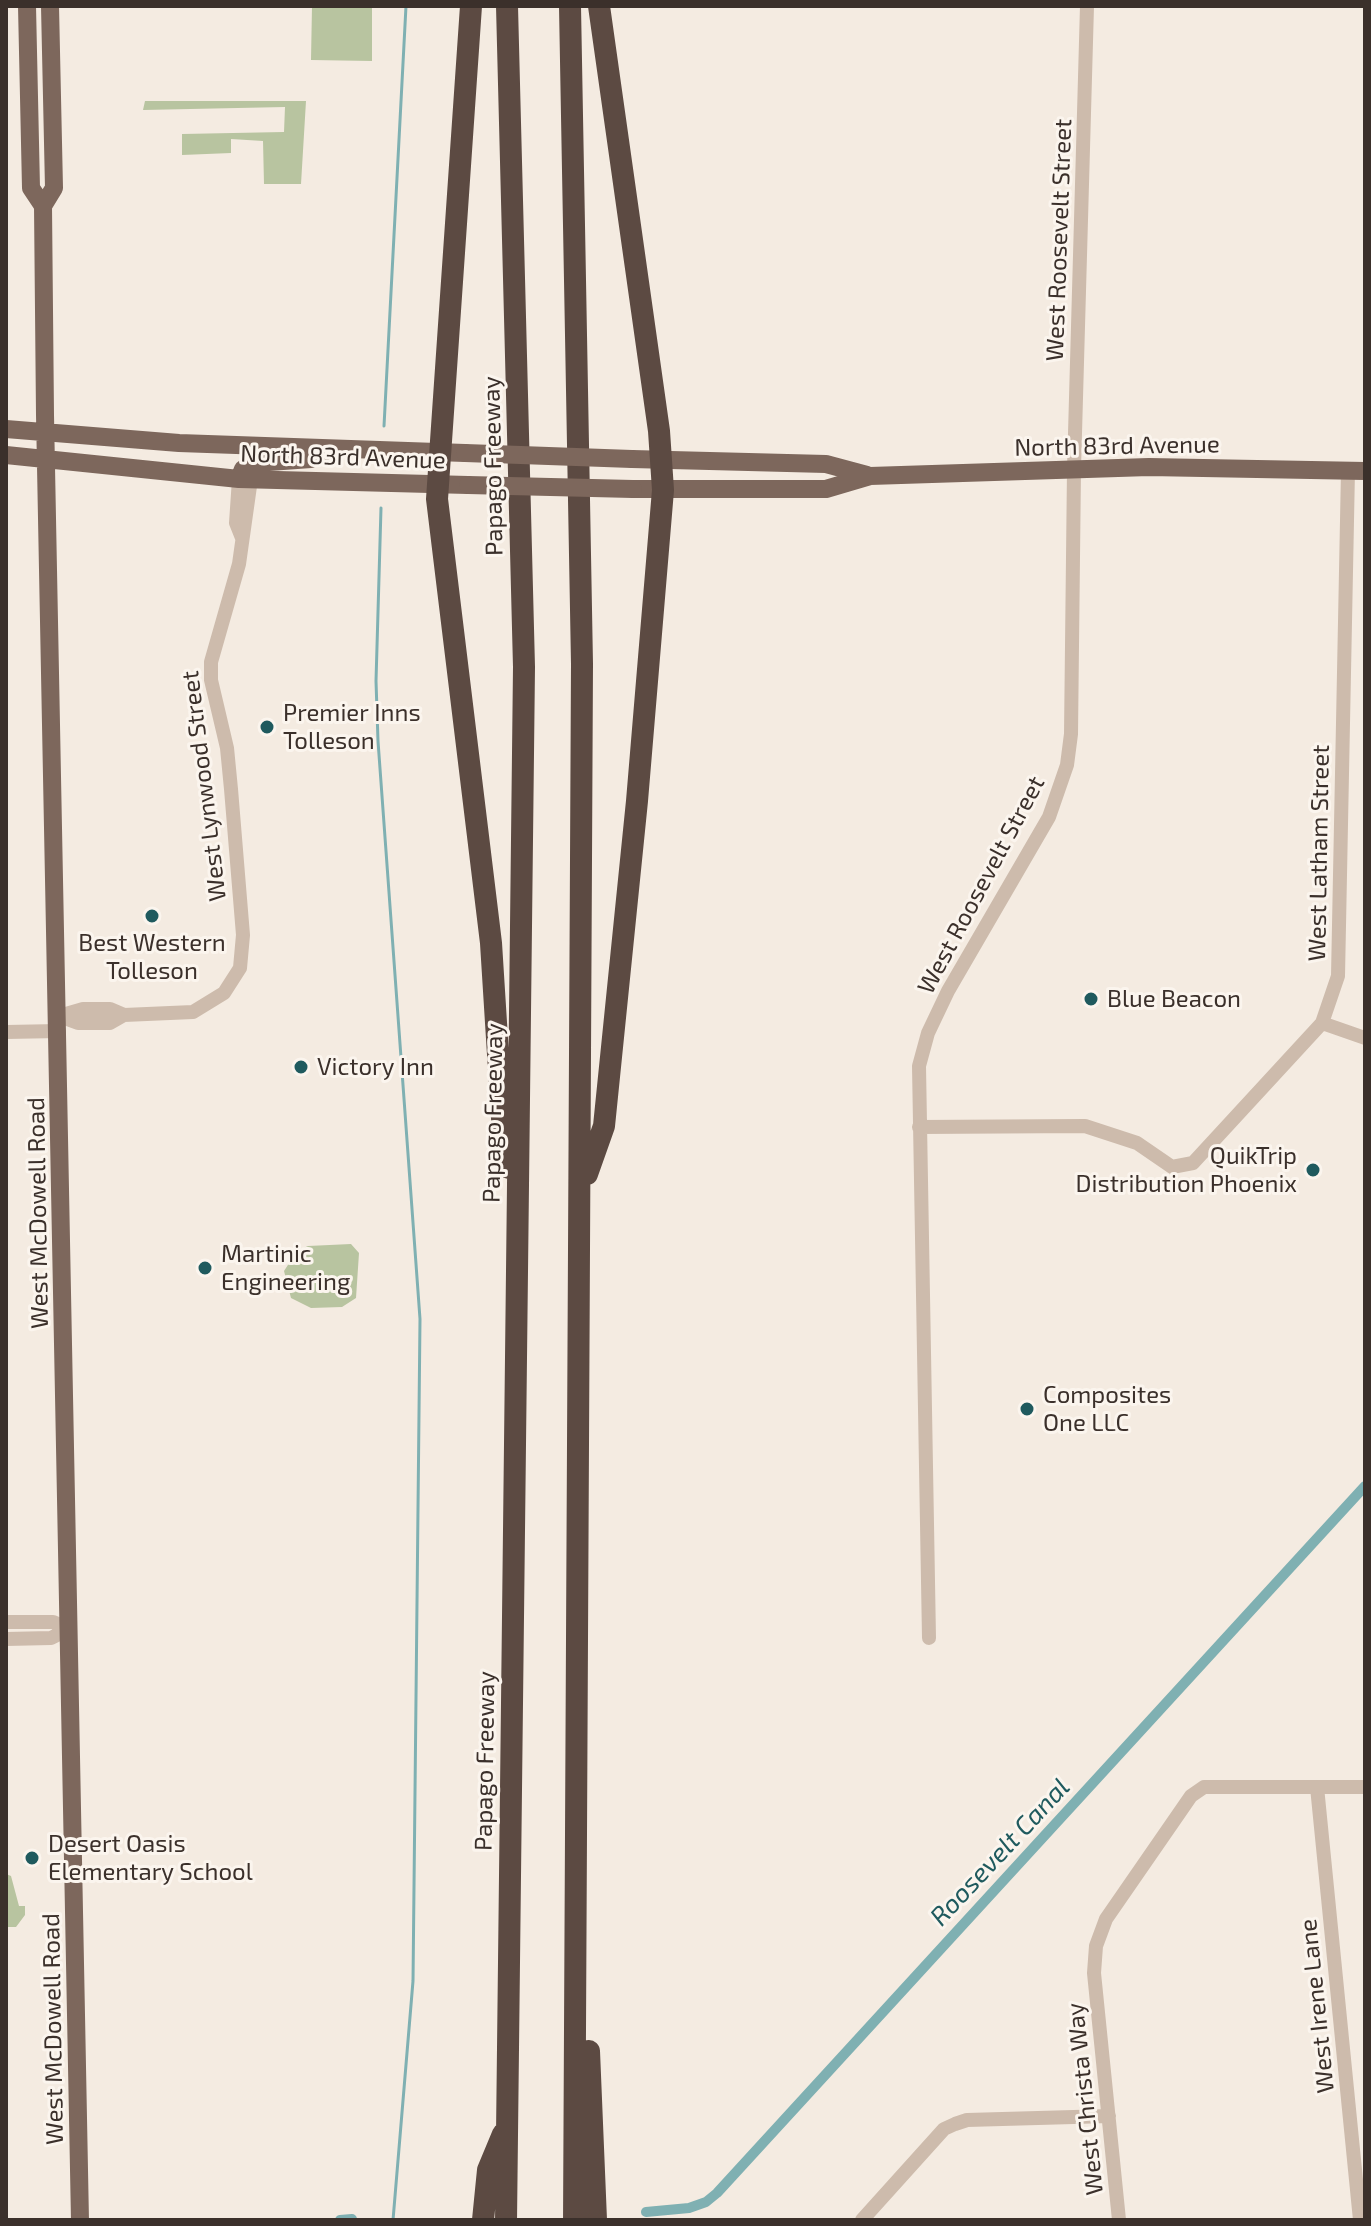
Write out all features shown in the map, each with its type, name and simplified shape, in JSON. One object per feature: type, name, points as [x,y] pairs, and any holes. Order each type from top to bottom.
[{"type":"highway","points":[[471,6],[438,484],[491,943],[504,1150],[518,1204]]},
{"type":"highway","name":"Papago Freeway","points":[[506,2220],[524,667],[507,6]]},
{"type":"highway","points":[[570,6],[582,664],[578,1918],[574,2220]]},
{"type":"highway","points":[[581,1190],[604,1126],[637,801],[663,490],[662,461],[599,6]]},
{"type":"highway","points":[[578,1918],[593,2104],[596,2220]]},
{"type":"highway","points":[[483,2220],[488,2170],[506,2126]]},
{"type":"main road","name":"West McDowell Road","points":[[27,6],[31,188],[43,206]]},
{"type":"main road","name":"West McDowell Road","points":[[50,6],[54,188],[43,206],[45,432],[59,1024],[80,2220]]},
{"type":"main road","name":"North 83rd Avenue","points":[[6,429],[179,443],[826,464],[870,476]]},
{"type":"main road","points":[[245,479],[243,469],[255,463],[311,459],[335,449]]},
{"type":"main road","name":"North 83rd Avenue","points":[[6,455],[245,479],[663,490],[826,489],[870,476],[1074,469],[1357,471]]},
{"type":"street","name":"West Roosevelt Street","points":[[929,1638],[919,1066],[928,1033],[1049,817],[1067,765],[1071,720],[1074,469],[1087,6]]},
{"type":"street","name":"West Latham Street","points":[[919,1127],[1085,1126],[1137,1143],[1172,1167],[1193,1163],[1322,1023],[1334,995],[1339,961],[1357,471]]},
{"type":"street","name":"West Lynwood Street","points":[[59,1024],[83,1009],[110,1009],[124,1015],[193,1012],[204,1004],[212,1004],[232,984],[240,968],[243,935],[227,748],[212,690],[211,662],[237,572],[242,538],[236,523],[245,479]]},
{"type":"street","points":[[1322,1023],[1365,1038]]},
{"type":"street","points":[[6,1032],[59,1024]]},
{"type":"street","points":[[6,1622],[53,1622],[69,1629]]},
{"type":"street","points":[[6,1639],[51,1638],[69,1629]]},
{"type":"street","name":"West Christa Way","points":[[1119,2220],[1094,1973],[1096,1946],[1106,1919],[1191,1796],[1204,1787],[1365,1787]]},
{"type":"street","name":"West Irene Lane","points":[[1317,1787],[1357,2116],[1360,2220]]},
{"type":"street","points":[[862,2220],[944,2129],[955,2124],[967,2120],[1109,2116]]},
{"type":"green space","points":[[312,6],[372,6],[372,61],[311,60]]},
{"type":"green space","points":[[145,101],[306,101],[301,184],[264,184],[263,141],[231,139],[231,153],[182,155],[182,134],[284,132],[285,107],[143,110]]},
{"type":"green space","points":[[351,1244],[359,1253],[356,1298],[342,1307],[311,1308],[291,1298],[284,1271],[297,1251],[308,1246]]},
{"type":"green space","points":[[6,1874],[11,1876],[19,1906],[25,1906],[25,1915],[16,1927],[8,1927],[6,1919]]},
{"type":"waterway","points":[[384,426],[406,6]]},
{"type":"waterway","points":[[381,508],[376,681],[378,741],[420,1319],[413,1981],[393,2220]]},
{"type":"waterway","name":"Roosevelt Canal","points":[[646,2212],[689,2208],[706,2202],[717,2193],[1365,1486]]},
{"type":"waterway","name":"Roosevelt Canal","points":[[340,2220],[352,2219]]},
{"type":"place","name":"Premier Inns Tolleson","points":[[267,727]]},
{"type":"place","name":"Best Western Tolleson","points":[[152,916]]},
{"type":"place","name":"Blue Beacon","points":[[1091,999]]},
{"type":"place","name":"Victory Inn","points":[[301,1067]]},
{"type":"place","name":"QuikTrip Distribution Phoenix","points":[[1313,1170]]},
{"type":"place","name":"Martinic Engineering","points":[[205,1268]]},
{"type":"place","name":"Composites One LLC","points":[[1027,1409]]},
{"type":"place","name":"Desert Oasis Elementary School","points":[[32,1858]]}]
